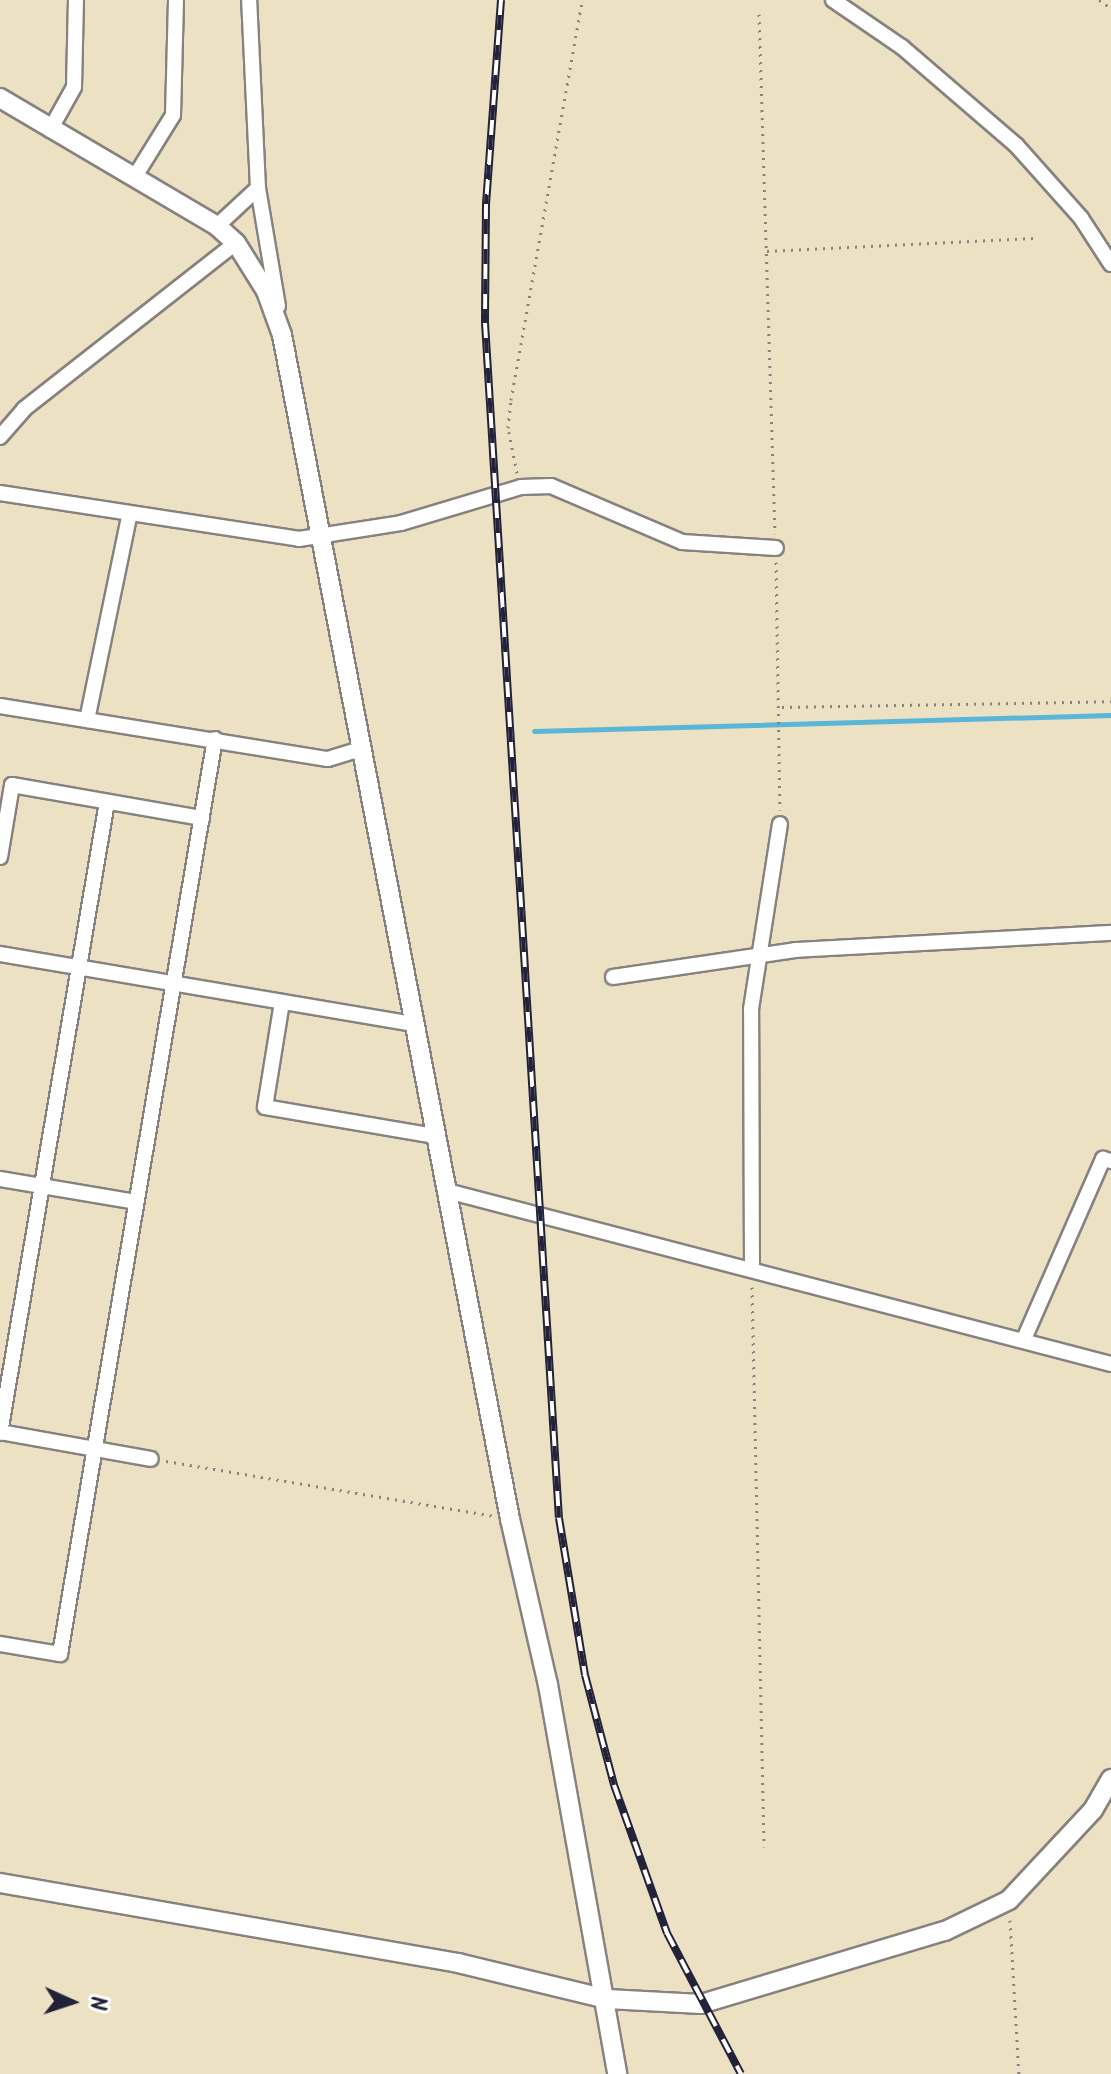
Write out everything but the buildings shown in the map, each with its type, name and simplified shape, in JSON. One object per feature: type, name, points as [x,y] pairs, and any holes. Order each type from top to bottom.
[{"type":"street","points":[[50,130],[74,87],[76,0]]},
{"type":"street","points":[[134,178],[173,115],[176,0]]},
{"type":"street","points":[[249,0],[258,188],[282,335],[510,1519],[548,1685],[607,1999],[617,2074]]},
{"type":"street","points":[[833,0],[902,47],[1016,145],[1081,218],[1111,264]]},
{"type":"street","points":[[0,98],[217,226],[236,243],[266,291],[282,335]]},
{"type":"street","points":[[217,226],[258,188]]},
{"type":"street","points":[[0,437],[24,409],[236,243]]},
{"type":"street","points":[[0,493],[283,538],[401,523],[521,487],[559,488],[585,504],[682,542],[776,548]]},
{"type":"street","points":[[87,720],[130,513]]},
{"type":"street","points":[[0,706],[328,759],[361,749]]},
{"type":"street","points":[[0,1644],[60,1654],[215,739]]},
{"type":"street","points":[[0,857],[12,785],[202,818]]},
{"type":"street","points":[[107,802],[0,1432],[151,1459]]},
{"type":"street","points":[[752,1267],[749,1062],[758,955],[780,824]]},
{"type":"street","points":[[613,977],[758,955],[935,940],[1111,933]]},
{"type":"street","points":[[0,954],[413,1024]]},
{"type":"street","points":[[282,1002],[265,1107],[435,1136]]},
{"type":"street","points":[[1024,1339],[1103,1159],[1111,1161]]},
{"type":"street","points":[[0,1179],[136,1202]]},
{"type":"street","points":[[447,1191],[752,1267],[1111,1364]]},
{"type":"street","points":[[0,1883],[458,1963],[607,1999],[701,2004],[945,1931],[1009,1900],[1093,1810],[1111,1779]]},
{"type":"path","points":[[521,487],[508,428],[511,400],[582,0]]},
{"type":"path","points":[[1099,0],[1111,8]]},
{"type":"path","points":[[759,14],[782,707],[780,824]]},
{"type":"path","points":[[767,251],[1035,238]]},
{"type":"path","points":[[782,707],[1111,701]]},
{"type":"path","points":[[752,1267],[764,1847]]},
{"type":"path","points":[[151,1459],[510,1519]]},
{"type":"path","points":[[1009,1900],[1019,2074]]},
{"type":"waterway","points":[[534,731],[1111,715]]},
{"type":"railway","points":[[501,0],[486,204],[485,323],[559,1518],[585,1675],[614,1785],[667,1933],[741,2074]]}]
